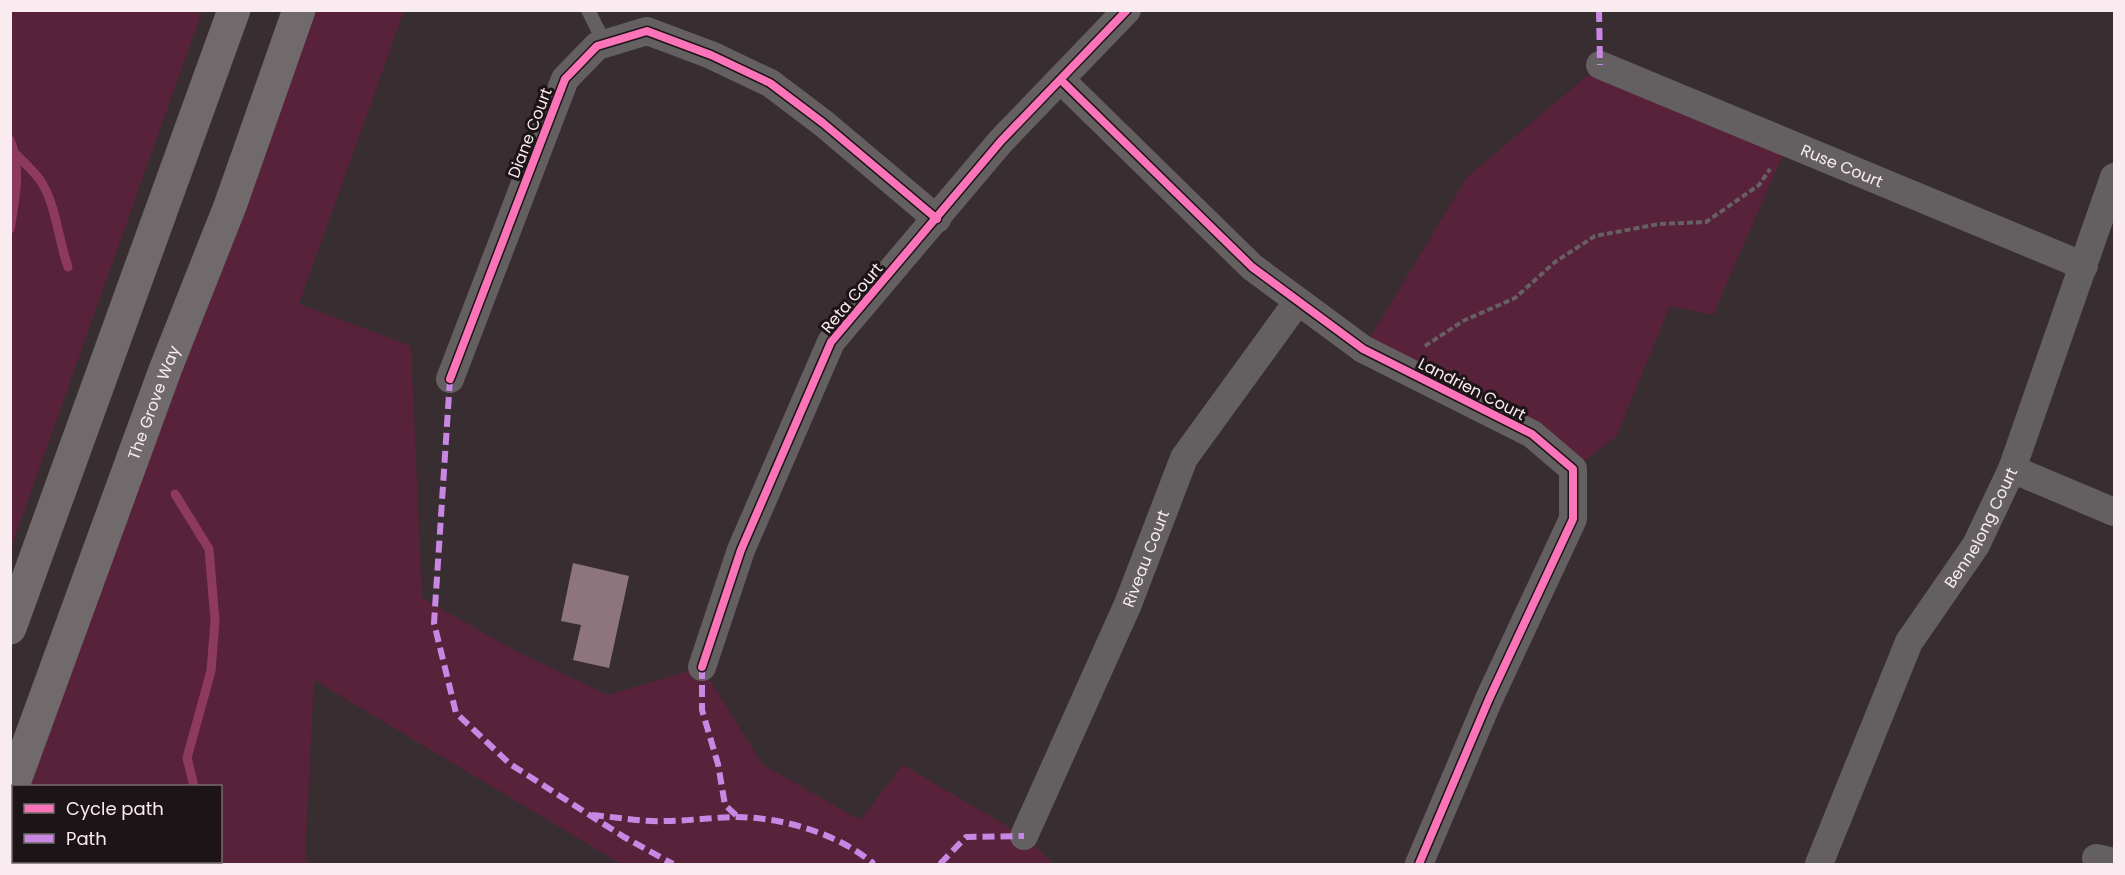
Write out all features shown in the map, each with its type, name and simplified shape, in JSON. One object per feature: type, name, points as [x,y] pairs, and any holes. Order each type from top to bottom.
[{"type":"main road","points":[[10,628],[234,10]]},
{"type":"main road","name":"The Grove Way","points":[[13,785],[165,370],[230,206],[299,10]]},
{"type":"street","name":"Reta Court","points":[[702,667],[741,550],[831,342],[1001,141],[1062,81],[1127,10]]},
{"type":"street","name":"Diane Court","points":[[450,380],[565,79],[597,46],[647,31],[711,56],[770,83],[823,123],[937,219]]},
{"type":"street","name":"Ruse Court","points":[[1600,66],[2084,266]]},
{"type":"street","name":"Landrien Court","points":[[1062,81],[1252,267],[1363,349],[1532,434],[1573,469],[1573,519],[1489,699],[1419,864]]},
{"type":"street","name":"Bennelong Court","points":[[1819,864],[1909,642],[1976,545],[2012,469],[2065,313],[2115,177]]},
{"type":"street","name":"Riveau Court","points":[[1024,836],[1128,604],[1184,458],[1298,301]]},
{"type":"street","points":[[2012,469],[2115,512]]},
{"type":"lane","points":[[588,10],[605,44]]},
{"type":"path","points":[[1396,366],[1463,321],[1515,298],[1555,262],[1595,236],[1659,224],[1706,222],[1759,185],[1788,143]]},
{"type":"shaded area","points":[[10,11],[202,11],[11,548]]},
{"type":"shaded area","points":[[298,11],[404,11],[299,304],[411,346],[422,598],[520,653],[608,695],[702,667],[762,764],[860,820],[903,765],[1024,836],[1054,864],[621,864],[314,680],[305,858],[310,864],[11,864],[10,798],[12,793],[12,863],[222,863],[222,785],[15,785]]},
{"type":"shaded area","points":[[1600,65],[1788,143],[1713,315],[1670,306],[1616,437],[1573,469],[1363,349],[1467,177]]},
{"type":"building","points":[[573,563],[629,576],[609,668],[573,660],[581,625],[561,621]]},
{"type":"waterway","points":[[10,140],[17,172],[10,229]]},
{"type":"waterway","points":[[17,155],[37,176],[47,193],[68,267]]},
{"type":"waterway","points":[[175,494],[209,549],[215,621],[211,671],[187,758],[194,785]]},
{"type":"marked path","points":[[1599,10],[1600,65]]},
{"type":"marked path","points":[[450,379],[434,623],[456,713],[510,764],[624,837],[673,864]]},
{"type":"marked path","points":[[702,667],[702,710],[718,764],[725,805],[738,817]]},
{"type":"marked path","points":[[592,815],[656,821],[738,817],[793,824],[828,836],[860,853],[874,864]]},
{"type":"marked path","points":[[940,864],[966,837],[1024,836]]},
{"type":"cycle path","points":[[702,667],[741,550],[831,342],[1001,141],[1127,10]]},
{"type":"cycle path","points":[[450,379],[565,79],[597,46],[647,31],[711,55],[770,83],[823,123],[937,219]]},
{"type":"cycle path","points":[[1062,81],[1252,267],[1363,349],[1532,434],[1573,469],[1573,519],[1489,699],[1419,864]]}]
